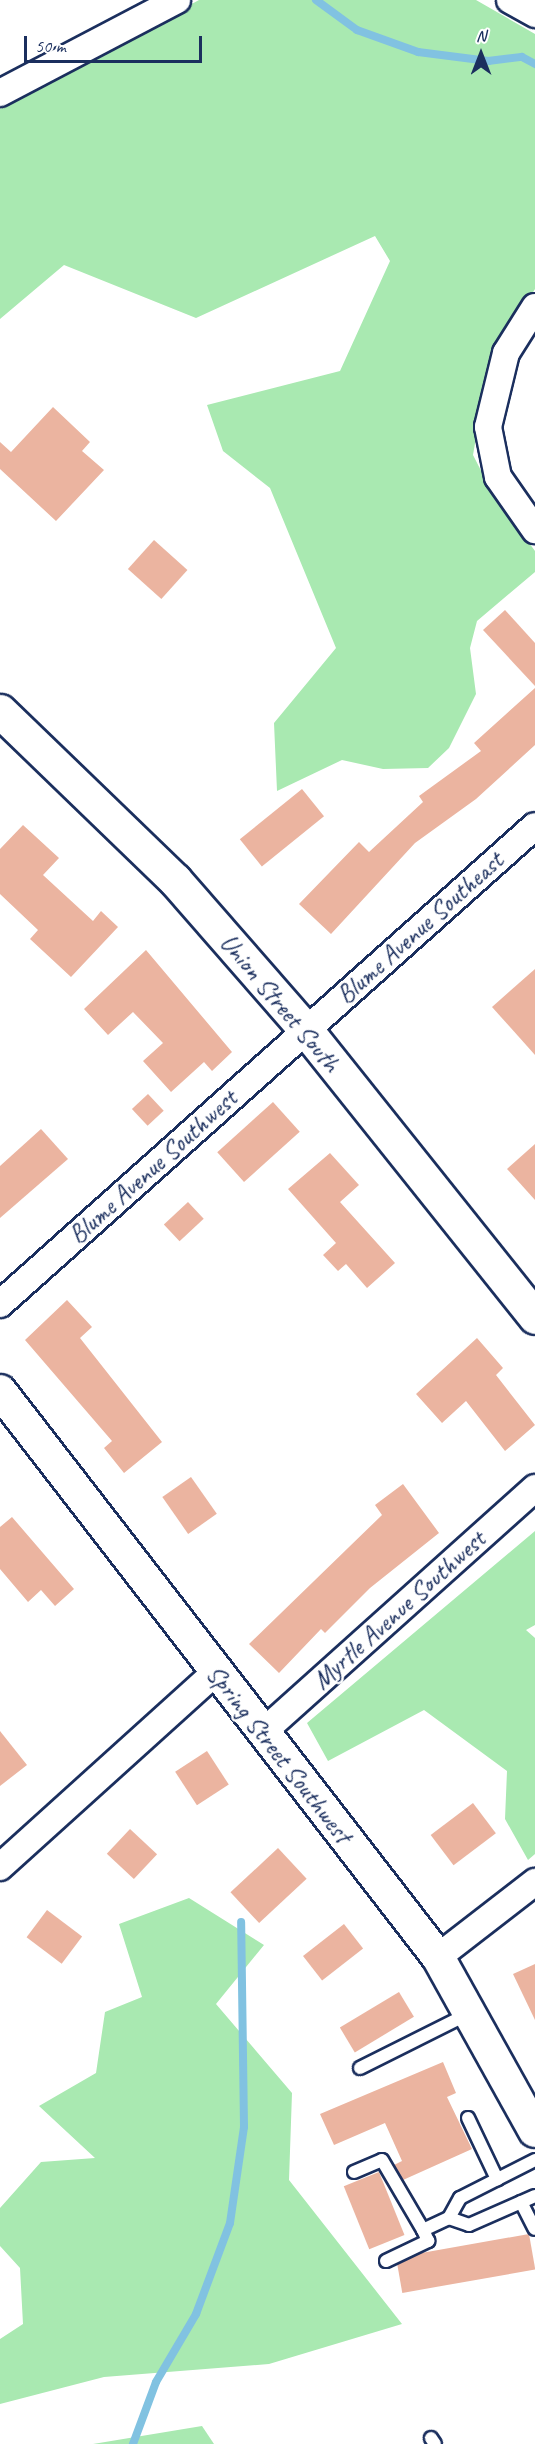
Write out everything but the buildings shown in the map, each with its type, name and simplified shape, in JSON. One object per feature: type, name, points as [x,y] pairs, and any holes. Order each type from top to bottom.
[{"type":"main road","name":"Union Street South","points":[[0,711],[175,880],[306,1030],[535,1317]]},
{"type":"street","points":[[0,93],[177,0]]},
{"type":"street","points":[[510,0],[535,14]]},
{"type":"street","points":[[535,307],[506,353],[488,427],[498,477],[535,530]]},
{"type":"street","name":"Blume Avenue Southeast","points":[[306,1030],[535,826]]},
{"type":"street","name":"Blume Avenue Southwest","points":[[0,1304],[306,1030]]},
{"type":"street","name":"Spring Street Southwest","points":[[0,1391],[438,1957],[535,2131]]},
{"type":"street","name":"Myrtle Avenue Southwest","points":[[262,1732],[535,1488]]},
{"type":"street","points":[[0,1867],[216,1672]]},
{"type":"street","points":[[438,1957],[535,1882]]},
{"type":"lane","points":[[360,2068],[470,2013]]},
{"type":"lane","points":[[468,2118],[497,2179]]},
{"type":"lane","points":[[354,2172],[382,2160],[388,2163],[428,2241],[386,2261]]},
{"type":"lane","points":[[423,2230],[449,2218],[460,2198],[535,2160]]},
{"type":"lane","points":[[449,2218],[470,2225],[535,2196]]},
{"type":"lane","points":[[521,2202],[535,2229]]},
{"type":"green space","points":[[199,0],[476,0],[535,34],[535,289],[489,363],[473,455],[492,492],[535,551],[535,572],[477,621],[470,648],[476,694],[449,748],[428,768],[383,769],[342,760],[277,791],[274,723],[336,648],[270,488],[223,451],[207,405],[340,371],[390,261],[375,236],[196,318],[64,265],[0,319],[0,109]]},
{"type":"green space","points":[[535,1531],[535,1625],[526,1630],[535,1638],[535,1854],[528,1860],[505,1819],[507,1771],[424,1710],[328,1761],[307,1723]]},
{"type":"green space","points":[[189,1898],[264,1945],[216,2004],[292,2093],[289,2180],[402,2324],[269,2364],[104,2377],[0,2404],[0,2339],[23,2324],[20,2268],[0,2246],[0,2208],[41,2162],[95,2158],[39,2106],[96,2073],[105,2012],[142,1997],[119,1924]]},
{"type":"green space","points":[[202,2426],[214,2444],[93,2444]]},
{"type":"waterway","points":[[316,0],[357,30],[418,52],[488,61],[522,57],[535,64]]},
{"type":"waterway","points":[[133,2444],[156,2382],[196,2314],[230,2223],[244,2127],[241,1922]]}]
